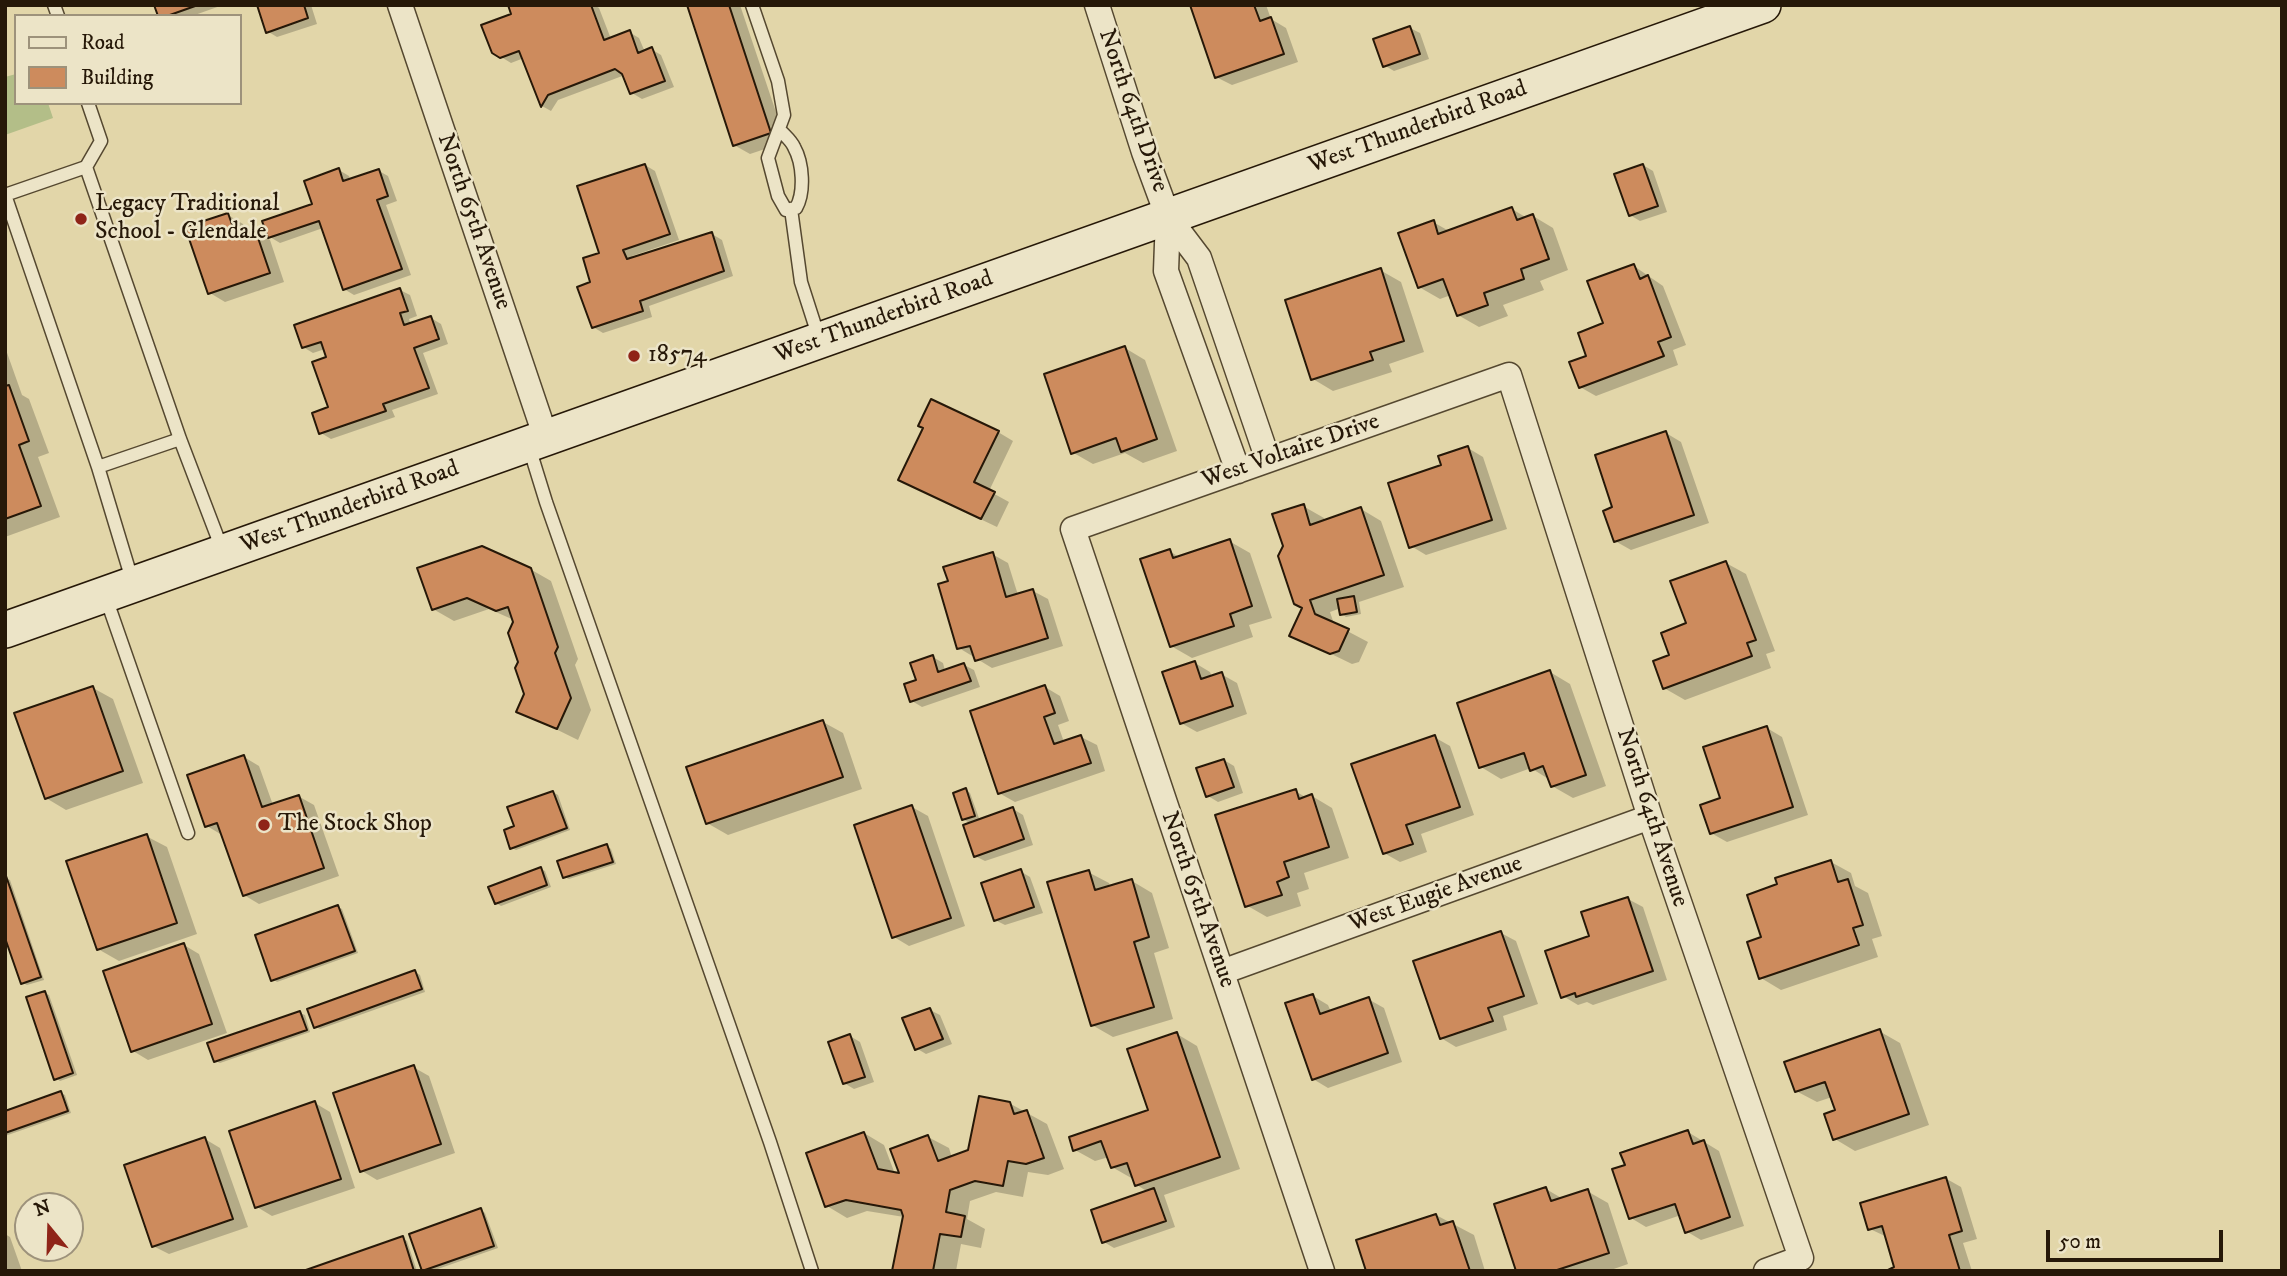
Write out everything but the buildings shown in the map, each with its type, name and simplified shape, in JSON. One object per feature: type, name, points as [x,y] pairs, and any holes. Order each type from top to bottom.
[{"type":"main road","name":"West Thunderbird Road","points":[[5,630],[1763,5]]},
{"type":"street","name":"North 65th Avenue","points":[[400,5],[537,442]]},
{"type":"street","name":"North 64th Drive","points":[[1097,5],[1144,152],[1168,217],[1199,258],[1268,460]]},
{"type":"street","name":"North 64th Drive","points":[[1168,217],[1166,271],[1238,471]]},
{"type":"street","points":[[1201,367],[1232,356]]},
{"type":"street","name":"West Voltaire Drive","points":[[1073,529],[1508,375]]},
{"type":"street","name":"North 64th Avenue","points":[[1508,375],[1650,817],[1801,1258],[1766,1271]]},
{"type":"street","name":"North 65th Avenue","points":[[1073,529],[1322,1271]]},
{"type":"street","name":"West Eugie Avenue","points":[[1222,972],[1650,817]]},
{"type":"lane","points":[[752,5],[778,80],[784,115],[768,159],[778,196],[786,210],[796,208],[802,198],[801,165],[794,146],[779,130]]},
{"type":"lane","points":[[89,105],[101,141],[86,167],[5,195],[98,467],[119,590],[188,833]]},
{"type":"lane","points":[[86,167],[180,439],[224,553]]},
{"type":"lane","points":[[791,209],[801,282],[820,341]]},
{"type":"lane","points":[[98,467],[180,439]]},
{"type":"lane","points":[[537,442],[551,515],[770,1142],[812,1271]]},
{"type":"green space","points":[[14,75],[14,105],[49,105],[53,118],[5,135],[5,77]]},
{"type":"place","name":"Legacy Traditional School - Glendale","points":[[81,219]]},
{"type":"place","name":"18574","points":[[634,356]]},
{"type":"place","name":"The Stock Shop","points":[[264,825]]}]
